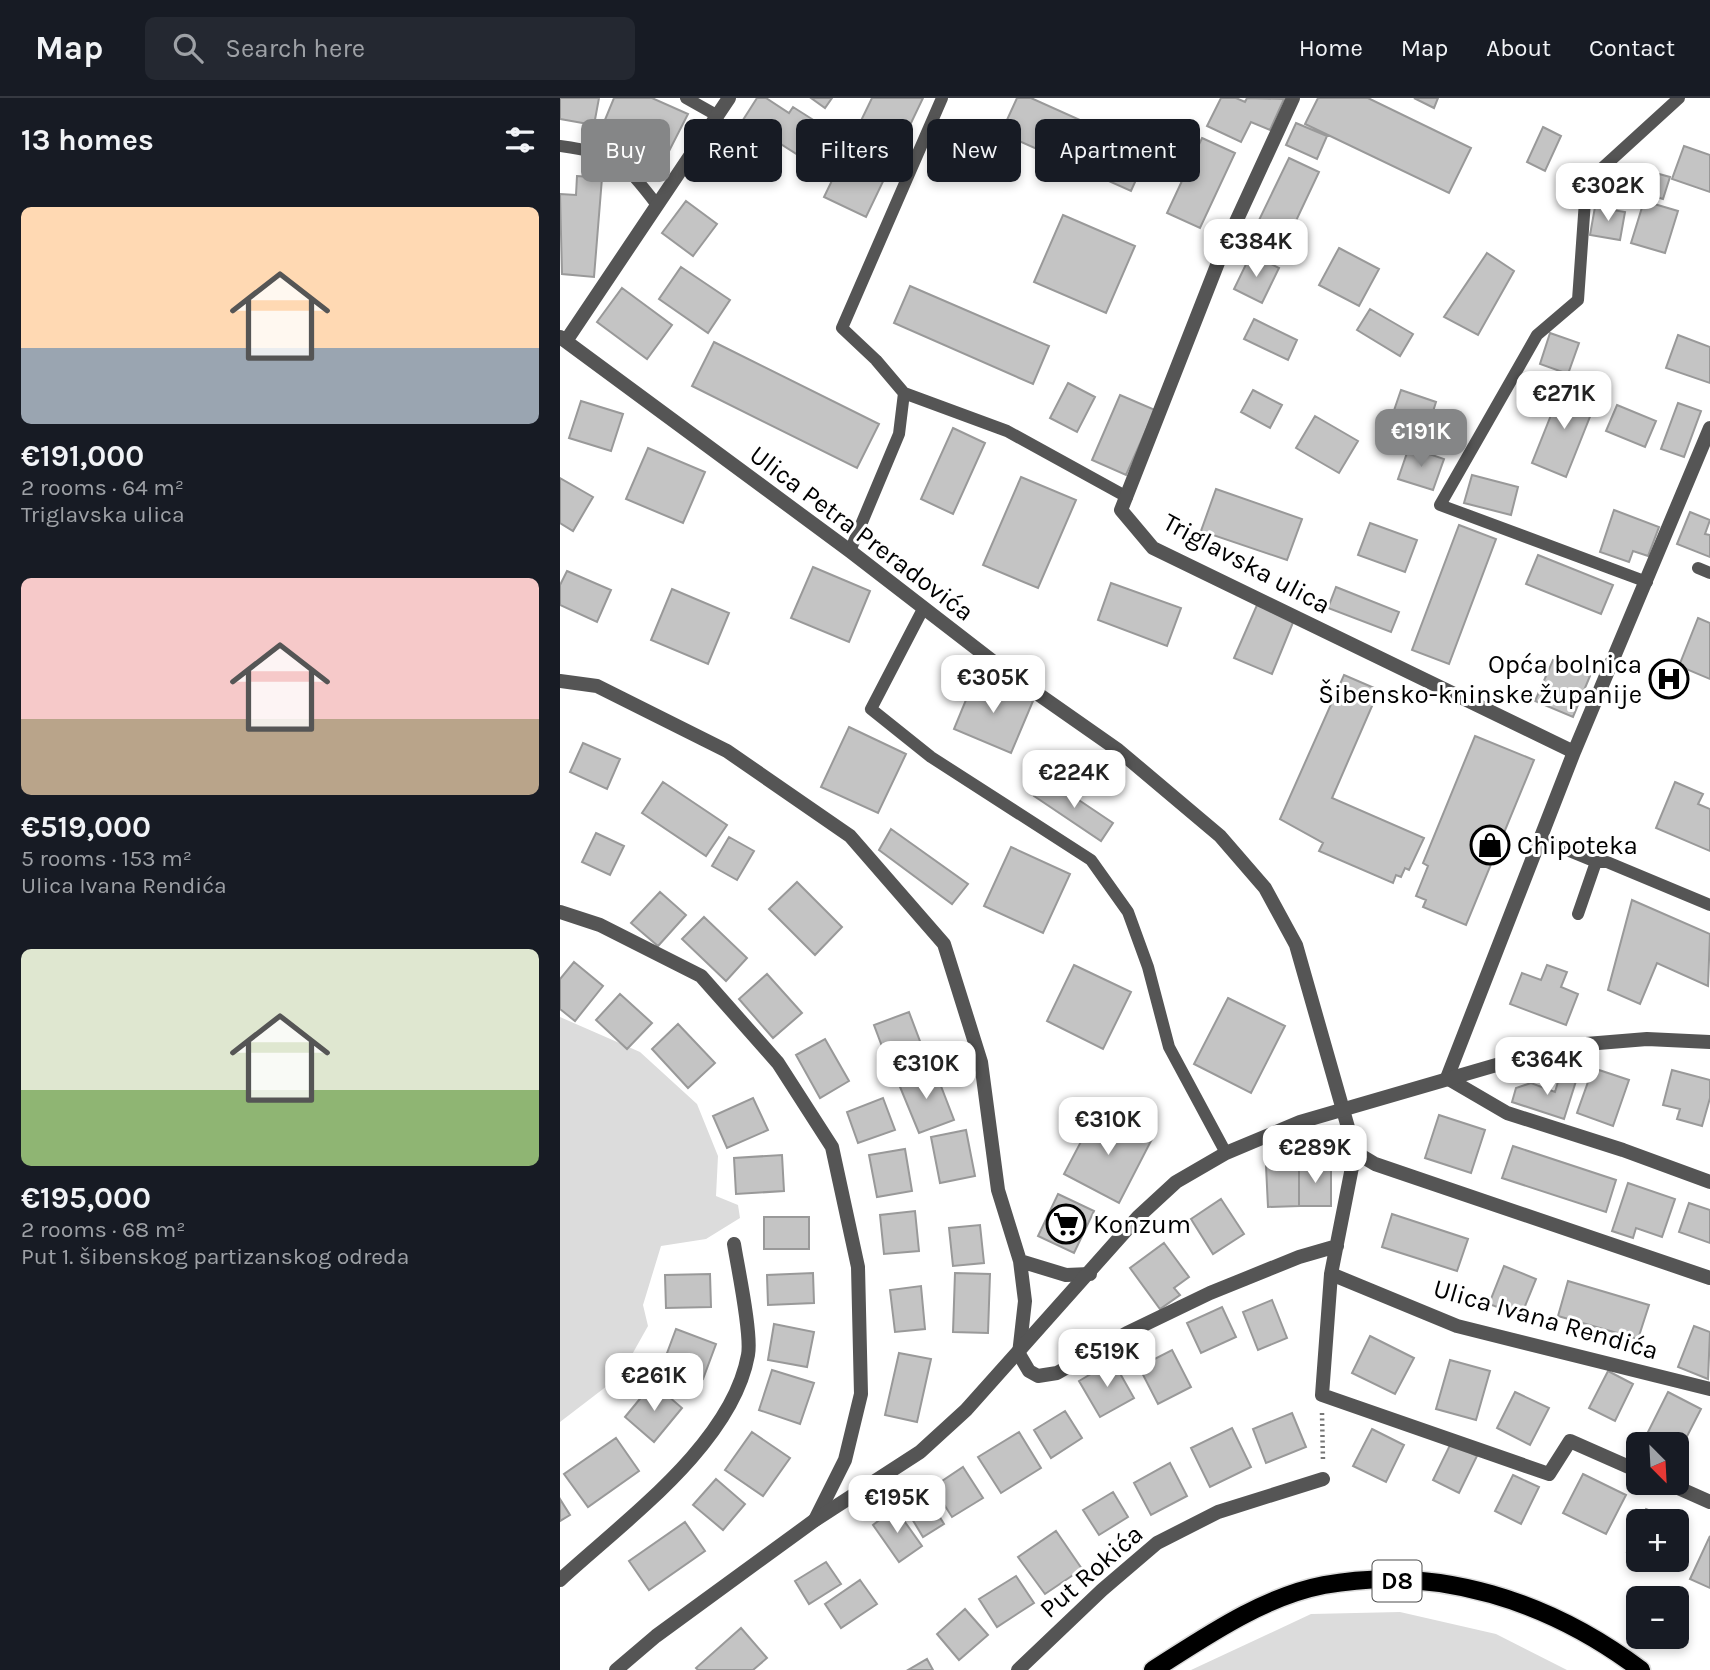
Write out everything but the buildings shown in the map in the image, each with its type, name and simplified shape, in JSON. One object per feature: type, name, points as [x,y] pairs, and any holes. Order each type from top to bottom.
[{"type":"main road","name":"D8","points":[[1153,1670],[1214,1631],[1272,1602],[1324,1585],[1382,1580],[1438,1582],[1472,1588],[1537,1608],[1588,1635],[1641,1670]]},
{"type":"street","points":[[563,339],[730,98]]},
{"type":"street","points":[[1127,497],[1223,250],[1293,98]]},
{"type":"street","name":"Ulica Petra Preradovića","points":[[563,339],[850,551],[923,609],[1118,750],[1220,835],[1265,888],[1296,945],[1355,1152]]},
{"type":"street","points":[[1447,1079],[1573,752],[1710,428]]},
{"type":"street","name":"Triglavska ulica","points":[[1127,497],[1121,510],[1153,548],[1573,752]]},
{"type":"street","points":[[560,681],[597,686],[727,751],[850,836],[944,944],[981,1062],[999,1190],[1020,1261],[1025,1301],[1019,1354],[1029,1371],[1038,1376],[1057,1373],[1127,1333],[1210,1293],[1299,1257],[1337,1246]]},
{"type":"street","points":[[560,912],[600,925],[701,976],[778,1063],[832,1147],[858,1267],[860,1394],[845,1460],[815,1521]]},
{"type":"street","points":[[620,1666],[815,1521],[920,1451],[966,1410],[1019,1354],[1138,1217],[1176,1182],[1226,1153],[1300,1122],[1447,1079],[1586,1044],[1647,1039],[1710,1042]]},
{"type":"street","points":[[1447,1079],[1507,1113],[1623,1150],[1710,1182]]},
{"type":"street","points":[[1626,1466],[1570,1441],[1549,1474],[1366,1408],[1322,1395],[1331,1274],[1355,1152],[1375,1164],[1710,1278]]},
{"type":"street","points":[[560,1580],[692,1459],[726,1414],[749,1354],[734,1244]]},
{"type":"street","points":[[1020,1261],[1066,1276],[1090,1274]]},
{"type":"street","name":"Ulica Ivana Rendića","points":[[1331,1274],[1457,1325],[1710,1389]]},
{"type":"street","name":"Put Rokića","points":[[1018,1670],[1102,1590],[1157,1543],[1219,1512],[1323,1479]]},
{"type":"street","points":[[1689,1493],[1710,1502]]},
{"type":"lane","points":[[686,98],[718,116]]},
{"type":"lane","points":[[942,98],[842,328],[876,360],[904,393],[1007,431],[1127,497]]},
{"type":"lane","points":[[1647,582],[1440,505],[1537,335],[1578,300],[1585,201],[1600,171],[1679,98]]},
{"type":"lane","points":[[560,146],[600,152],[629,168],[657,205]]},
{"type":"lane","points":[[850,551],[899,434],[904,393]]},
{"type":"lane","points":[[923,609],[871,709],[931,757],[1091,860],[1128,912],[1148,967],[1169,1047],[1226,1153]]},
{"type":"lane","points":[[1540,839],[1595,862],[1607,862],[1710,905]]},
{"type":"lane","points":[[1578,914],[1595,862]]},
{"type":"path","points":[[1322,1395],[1323,1479]]},
{"type":"shaded area","points":[[560,1017],[640,1052],[697,1104],[718,1156],[716,1196],[738,1205],[740,1218],[706,1239],[661,1246],[643,1305],[648,1326],[620,1376],[560,1422]]},
{"type":"shaded area","points":[[1400,1612],[1496,1634],[1567,1670],[1191,1670],[1311,1614]]},
{"type":"place","name":"Opća bolnica Šibensko-kninske županije","points":[[1669,679]]},
{"type":"place","name":"Chipoteka","points":[[1490,845]]},
{"type":"place","name":"Konzum","points":[[1066,1224]]}]
